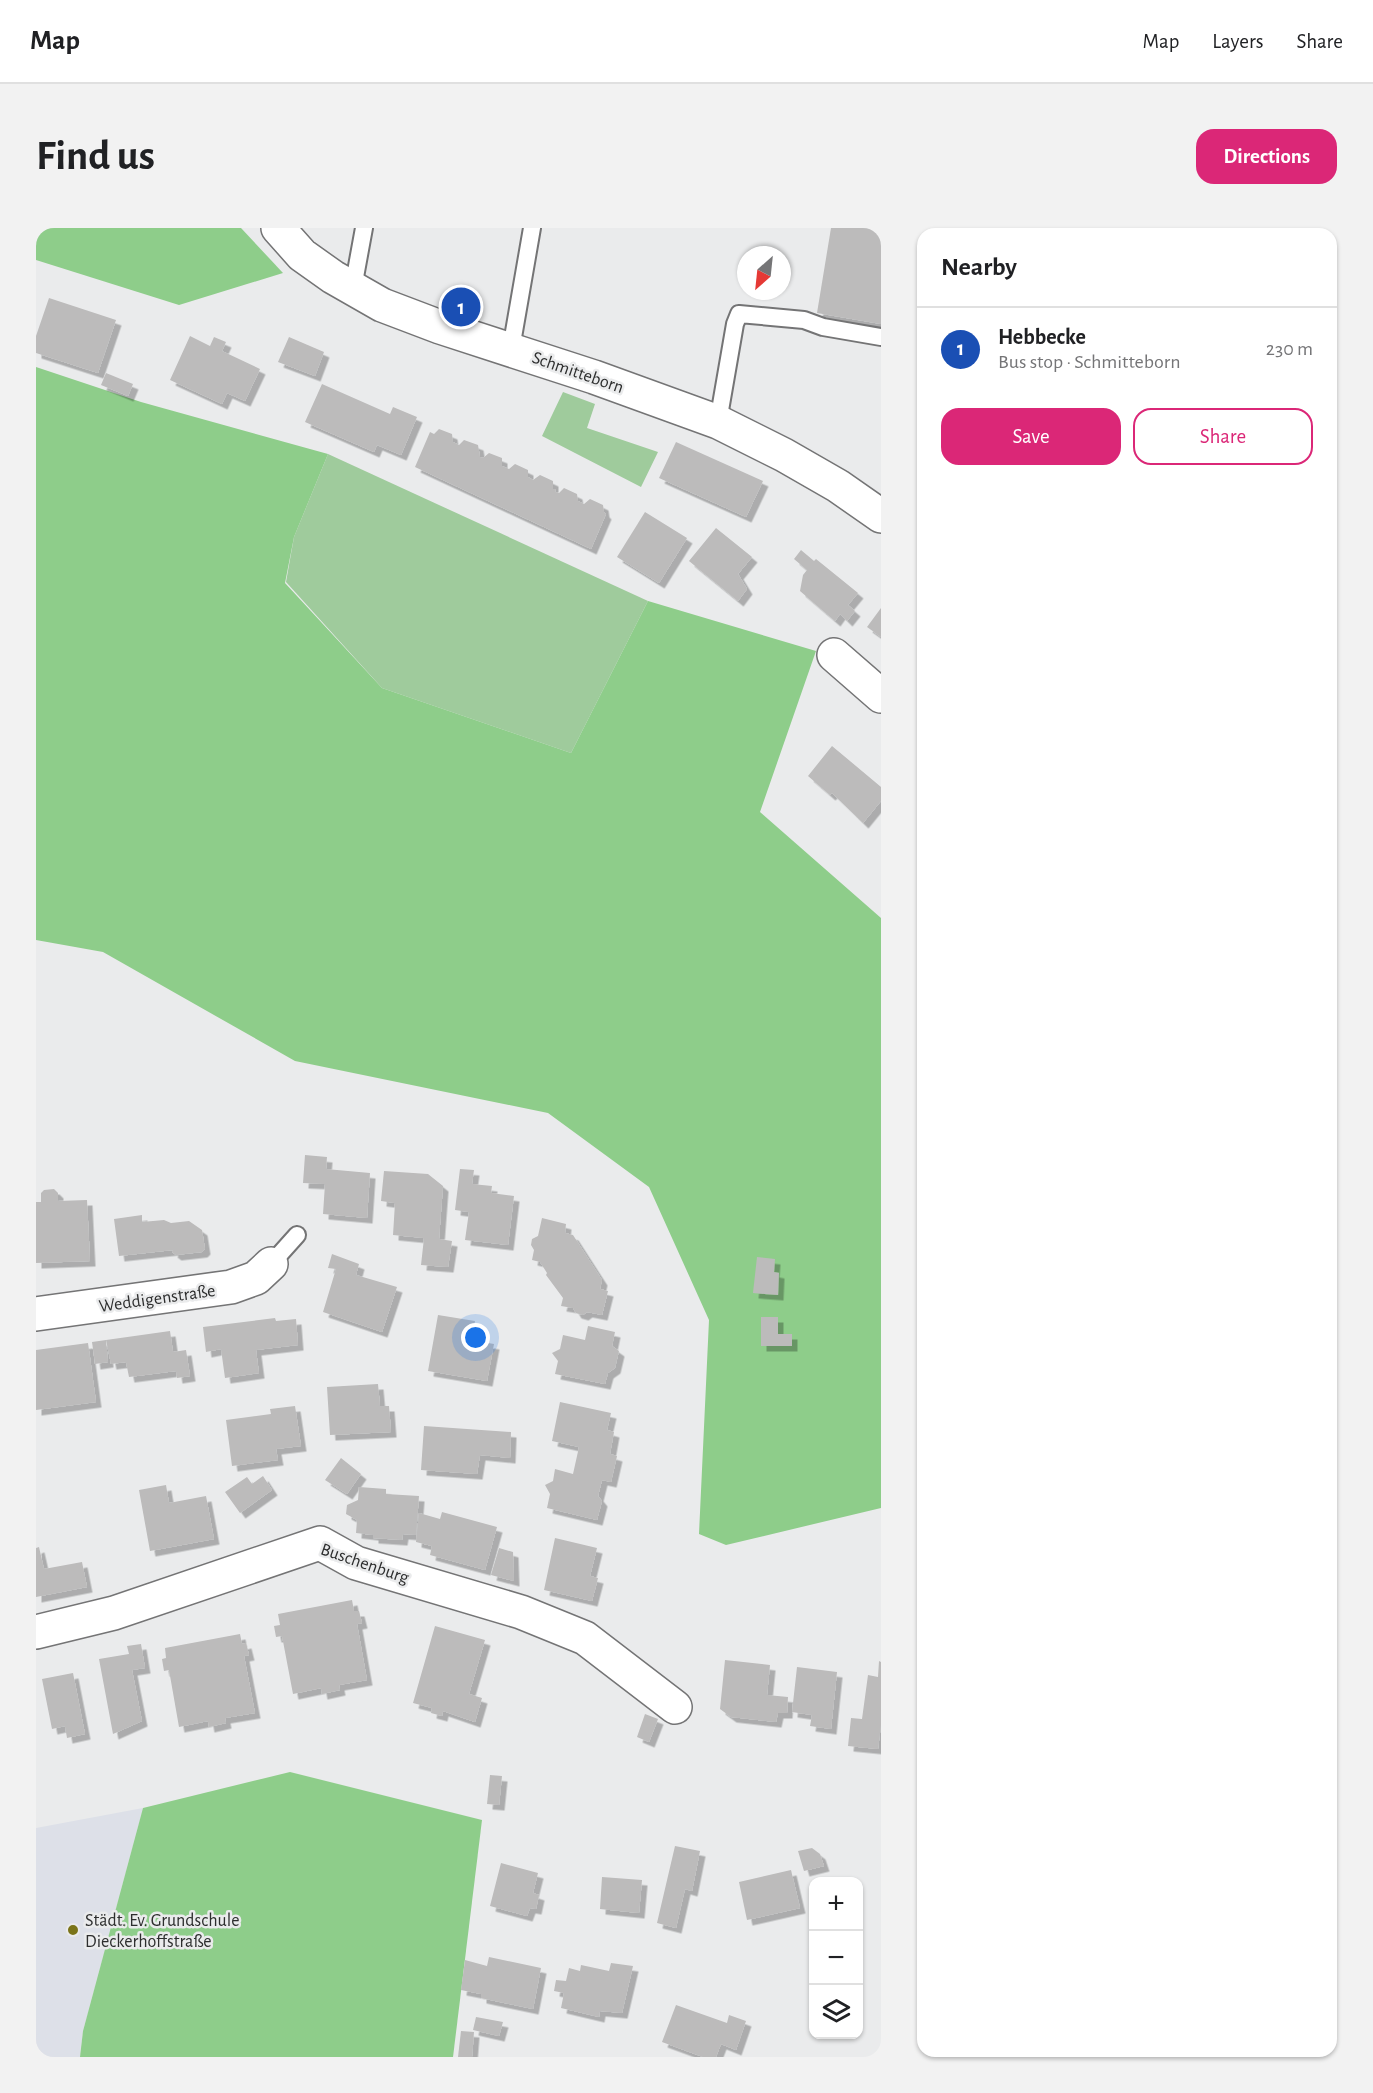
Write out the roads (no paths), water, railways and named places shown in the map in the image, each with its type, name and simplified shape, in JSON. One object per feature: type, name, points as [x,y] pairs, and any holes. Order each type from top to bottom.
[{"type":"street","name":"Schmitteborn","points":[[278,228],[302,255],[333,277],[382,305],[718,422],[784,455],[838,486],[881,516]]},
{"type":"street","points":[[834,655],[881,696]]},
{"type":"street","name":"Weddigenstraße","points":[[36,1314],[231,1287],[256,1278],[271,1264]]},
{"type":"street","name":"Buschenburg","points":[[36,1632],[114,1613],[320,1543],[356,1563],[521,1612],[585,1638],[675,1707]]},
{"type":"lane","points":[[353,288],[364,228]]},
{"type":"lane","points":[[511,349],[532,228]]},
{"type":"lane","points":[[718,422],[735,324],[739,314],[804,320],[823,327],[881,337]]},
{"type":"lane","points":[[271,1264],[297,1235]]},
{"type":"place","name":"Hebbecke","points":[[461,307]]},
{"type":"place","name":"Städt. Ev. Grundschule Dieckerhoffstraße","points":[[73,1930]]}]
